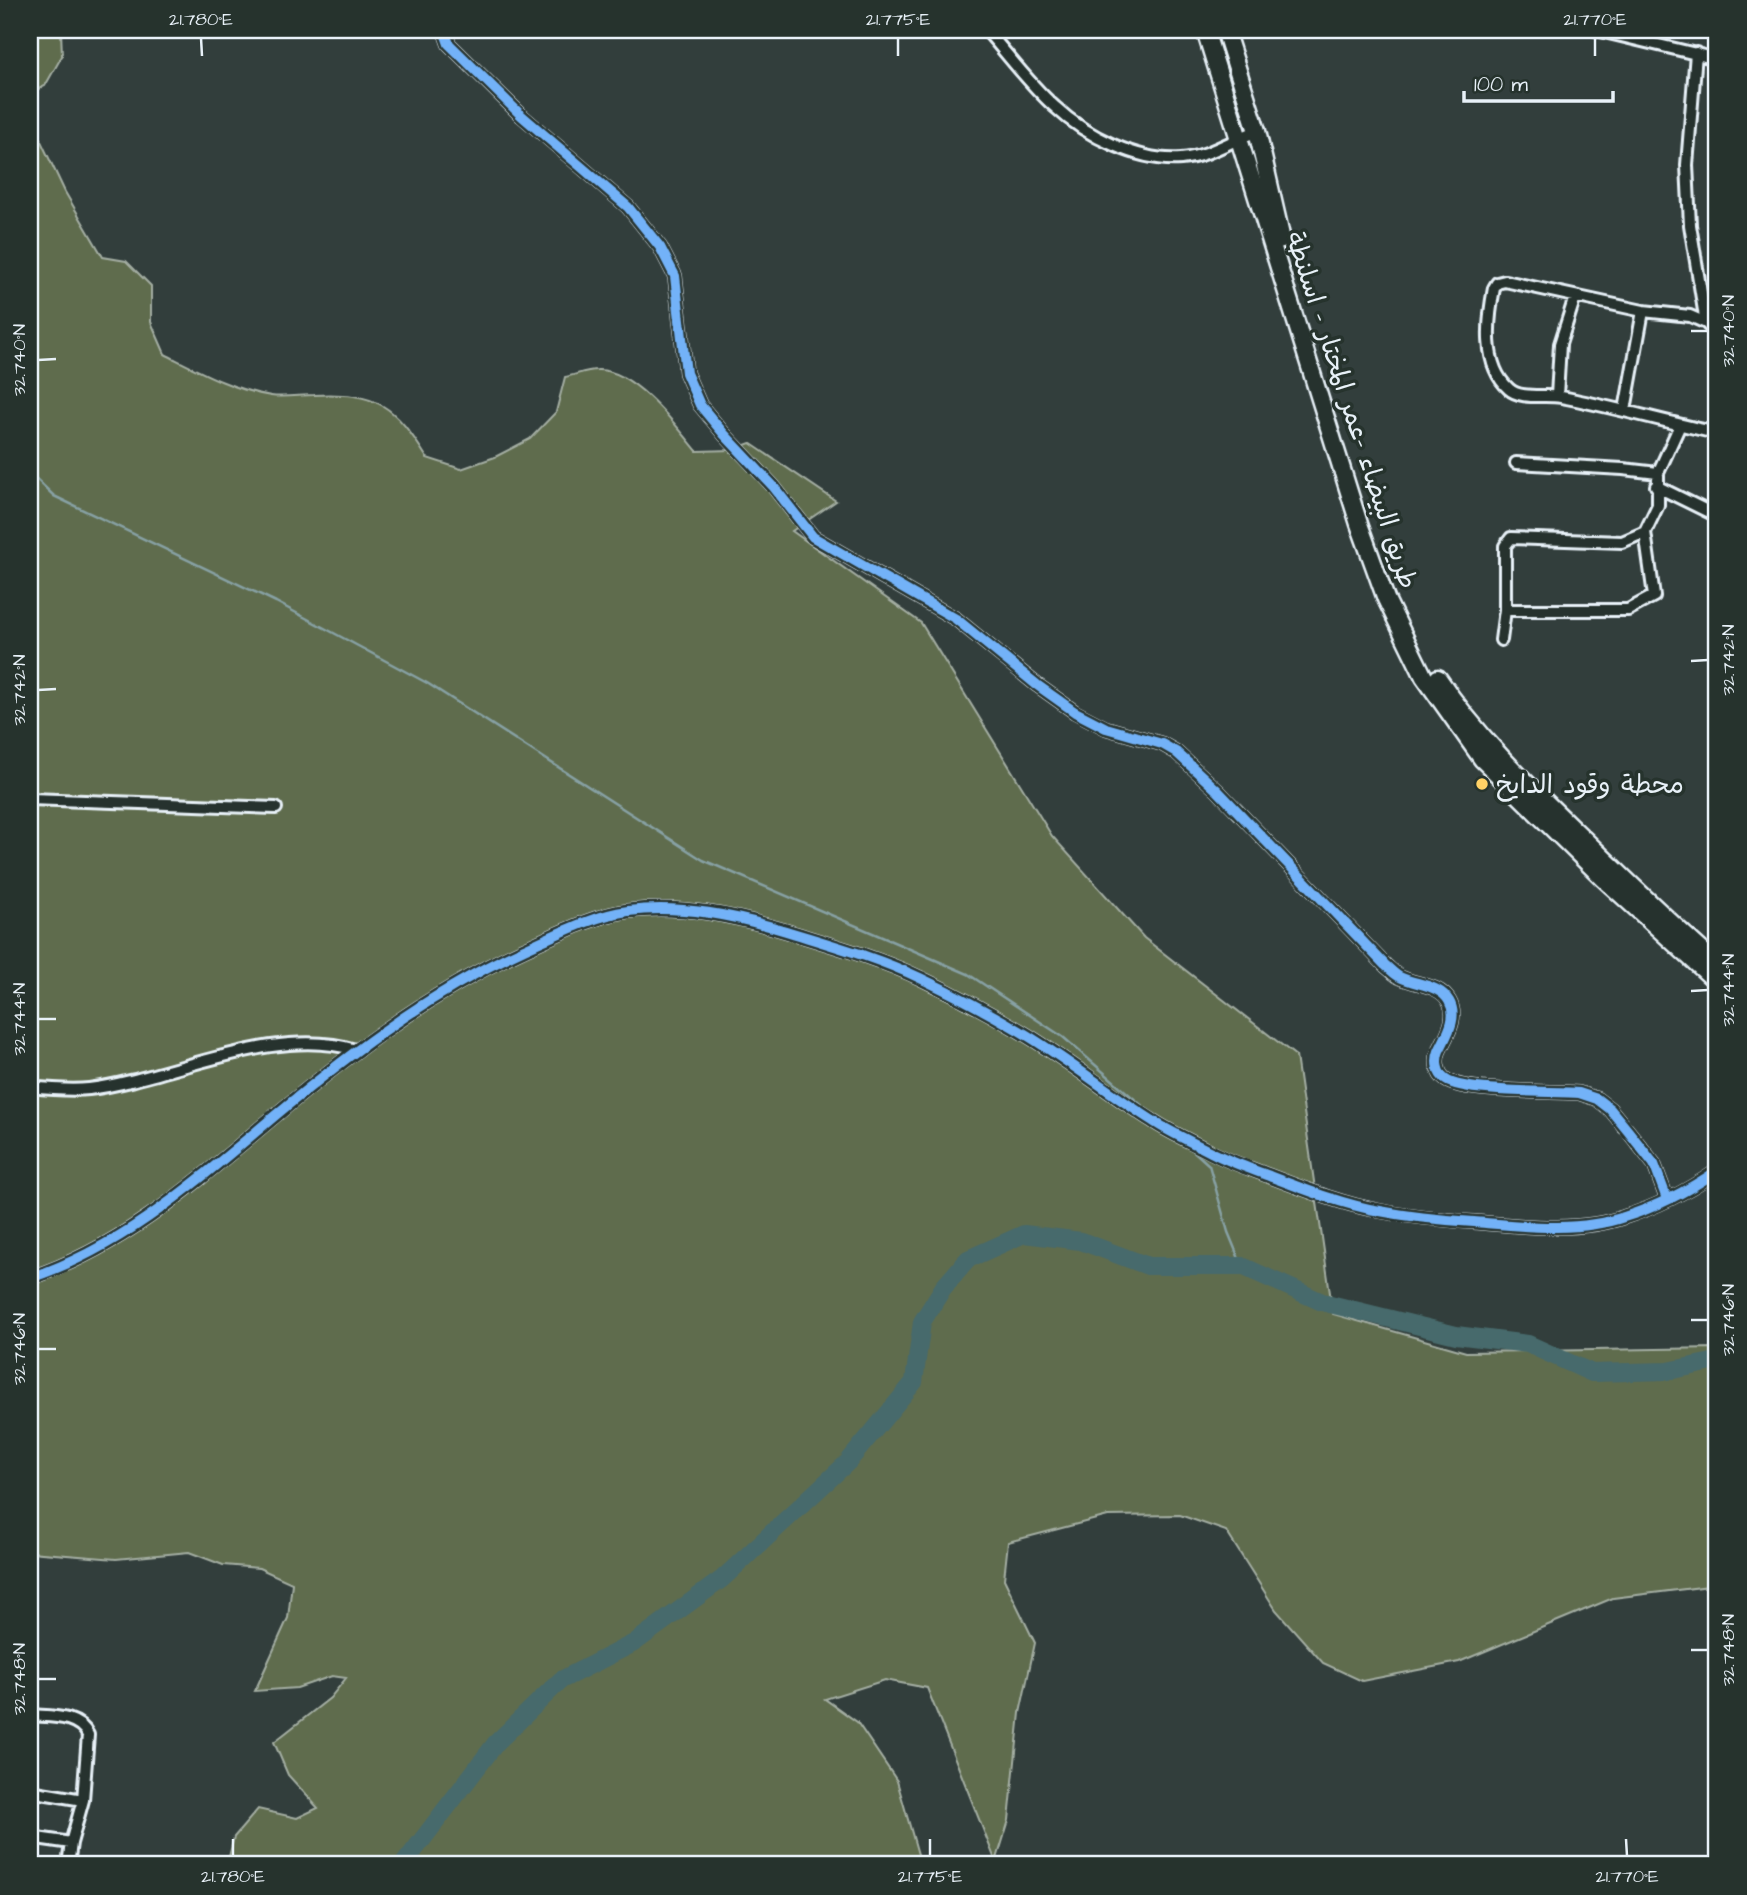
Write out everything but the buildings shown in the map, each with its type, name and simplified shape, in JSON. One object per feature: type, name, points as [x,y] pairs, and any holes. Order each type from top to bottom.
[{"type":"main road","name":"طريق البيضاء -عمر المختار - اسلنطة","points":[[1205,30],[1359,524],[1386,599],[1424,677],[1482,759],[1603,878],[1717,982]]},
{"type":"main road","name":"طريق البيضاء -عمر المختار - اسلنطة","points":[[1225,30],[1257,131],[1283,248],[1368,517],[1398,598],[1431,668],[1492,749],[1635,889],[1717,964]]},
{"type":"street","points":[[444,30],[449,44],[522,116],[628,207],[660,247],[675,276],[686,373],[701,405],[724,434],[767,478],[813,537],[914,593],[956,620],[1075,712],[1106,728],[1161,744],[1176,752],[1385,965],[1400,978],[1442,992],[1451,1003],[1452,1020],[1449,1034],[1438,1053],[1439,1072],[1445,1080],[1465,1088],[1579,1093],[1597,1099],[1609,1109],[1654,1164],[1667,1199]]},
{"type":"street","points":[[1596,30],[1628,33],[1717,58]]},
{"type":"street","points":[[987,31],[1055,107],[1091,134],[1123,148],[1154,158],[1181,159],[1199,155],[1257,131]]},
{"type":"street","points":[[1696,53],[1687,165],[1690,225],[1706,323]]},
{"type":"street","points":[[1717,334],[1706,323],[1690,316],[1643,311],[1505,281],[1497,283],[1494,288],[1489,328],[1490,358],[1500,378],[1510,390],[1518,394],[1556,396],[1717,433]]},
{"type":"street","points":[[1556,396],[1560,344],[1575,298]]},
{"type":"street","points":[[1625,410],[1643,311]]},
{"type":"street","points":[[1505,610],[1628,610],[1654,596],[1645,532],[1658,505],[1658,473],[1680,425]]},
{"type":"street","points":[[1516,463],[1658,473]]},
{"type":"street","points":[[1656,486],[1717,516]]},
{"type":"street","points":[[1501,640],[1505,610],[1506,546],[1511,538],[1622,542],[1645,532]]},
{"type":"street","points":[[30,799],[276,808]]},
{"type":"street","points":[[30,1278],[68,1264],[139,1225],[216,1168],[257,1130],[356,1050],[452,986],[500,960],[579,924],[627,911],[673,909],[753,921],[835,946],[918,976],[1024,1033],[1157,1124],[1218,1156],[1301,1189],[1376,1210],[1441,1220],[1514,1225],[1595,1224],[1623,1218],[1667,1199],[1690,1189],[1717,1171]]},
{"type":"street","points":[[30,1087],[86,1089],[111,1085],[211,1058],[276,1046],[336,1044],[356,1050]]},
{"type":"street","points":[[30,1715],[76,1720],[88,1735],[83,1800],[68,1865]]},
{"type":"street","points":[[30,1791],[83,1800]]},
{"type":"street","points":[[30,1838],[71,1843]]},
{"type":"green space","points":[[30,30],[61,30],[62,56],[45,86],[30,93]]},
{"type":"green space","points":[[30,118],[65,192],[103,257],[126,261],[151,286],[151,322],[165,354],[203,373],[230,385],[271,396],[336,395],[369,400],[394,414],[427,458],[461,469],[495,457],[530,439],[556,412],[565,377],[593,370],[611,372],[625,378],[653,400],[697,451],[732,450],[750,443],[836,501],[792,531],[921,623],[1052,836],[1144,938],[1296,1056],[1333,1314],[1466,1352],[1717,1348],[1717,1585],[1613,1598],[1459,1662],[1362,1681],[1323,1663],[1276,1610],[1226,1531],[1180,1515],[1108,1516],[1008,1542],[1004,1579],[1035,1643],[1020,1713],[1009,1820],[996,1862],[927,1688],[885,1680],[825,1699],[857,1722],[897,1781],[921,1865],[227,1865],[234,1837],[258,1809],[297,1818],[318,1808],[288,1775],[274,1742],[330,1698],[346,1678],[332,1676],[297,1688],[255,1691],[288,1618],[292,1583],[259,1568],[223,1565],[189,1552],[116,1559],[30,1552]]},
{"type":"waterway","points":[[30,473],[54,496],[276,602],[427,683],[703,860],[968,974],[1063,1037],[1154,1116]]},
{"type":"waterway","points":[[1188,1146],[1209,1165],[1228,1232],[1242,1266]]},
{"type":"waterway","points":[[403,1865],[496,1743],[561,1680],[634,1643],[722,1579],[848,1462],[914,1382],[922,1322],[943,1288],[968,1259],[1024,1234],[1081,1241],[1148,1266],[1242,1266],[1322,1302],[1456,1335],[1528,1344],[1592,1373],[1668,1371],[1717,1361]]},
{"type":"cycle path","points":[[444,30],[449,44],[522,116],[628,207],[660,247],[675,276],[686,373],[700,405],[773,486],[813,537],[956,619],[1037,685],[1075,712],[1106,728],[1162,744],[1176,752],[1218,791],[1385,965],[1400,977],[1434,989],[1445,996],[1453,1014],[1437,1059],[1439,1071],[1446,1080],[1471,1087],[1579,1093],[1597,1099],[1610,1109],[1654,1164],[1667,1199]]},
{"type":"cycle path","points":[[30,1278],[93,1251],[151,1215],[352,1055],[451,987],[522,950],[574,927],[614,913],[648,909],[688,910],[748,921],[837,947],[904,971],[1020,1031],[1136,1110],[1217,1155],[1321,1195],[1365,1208],[1427,1218],[1569,1227],[1606,1222],[1649,1208],[1717,1171]]},
{"type":"place","name":"محطة وقود الدايخ","points":[[1482,784]]}]
